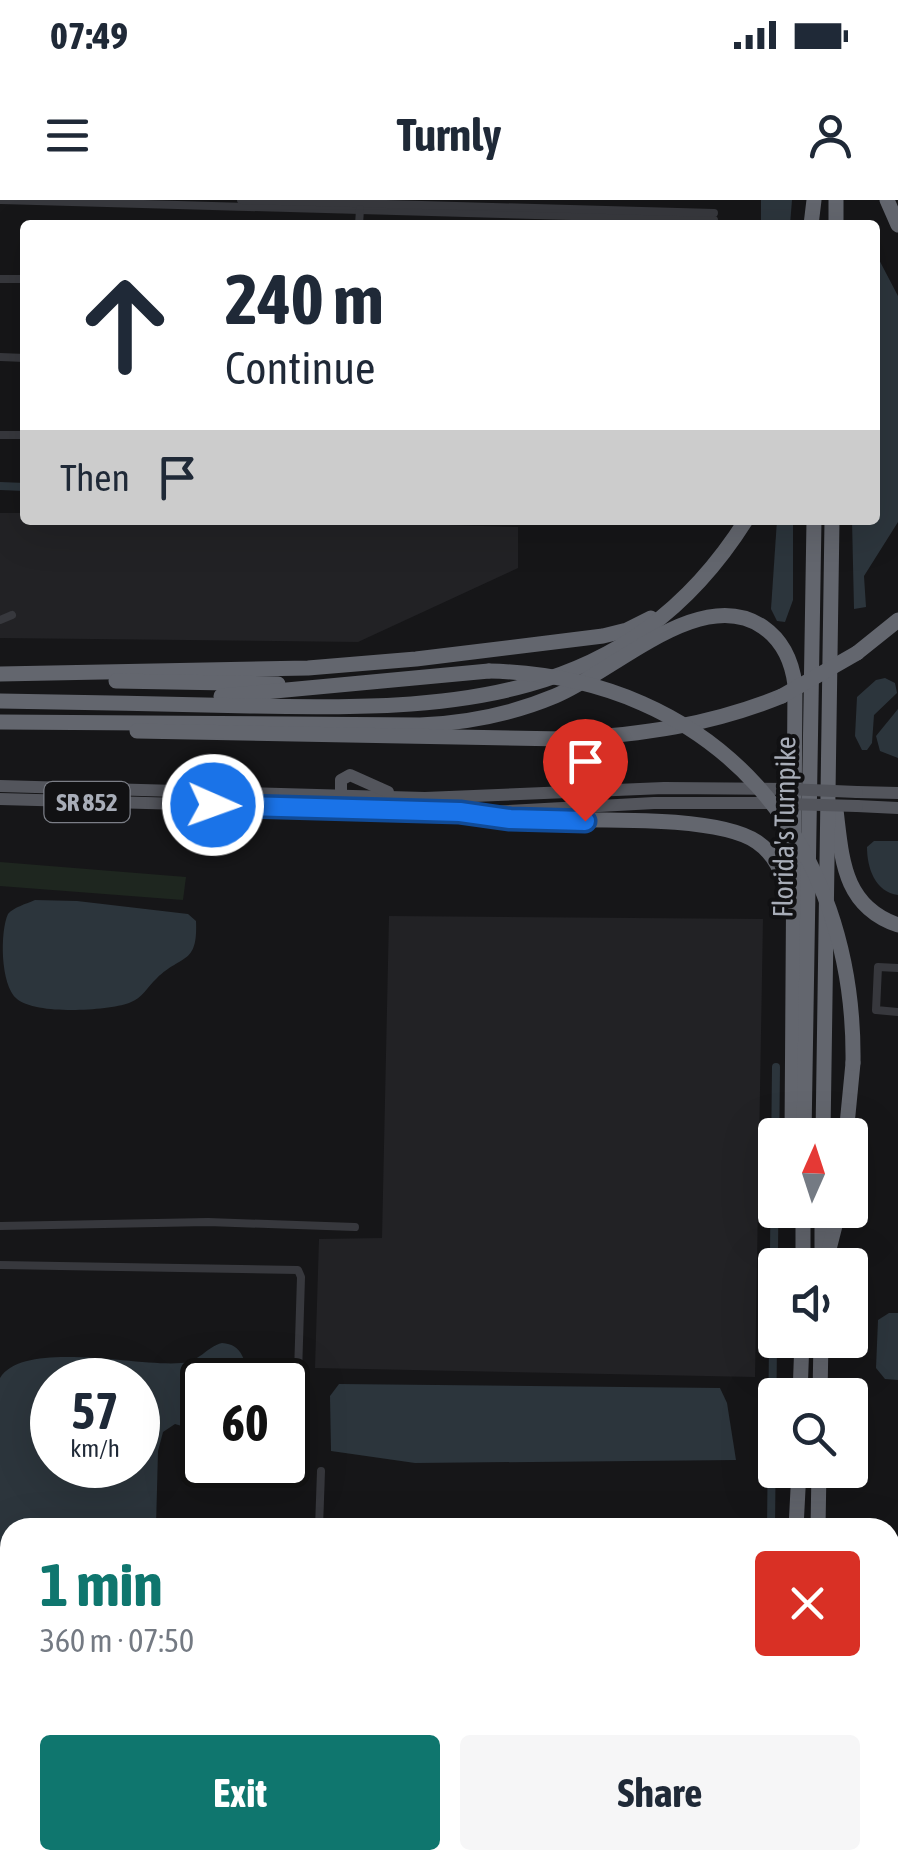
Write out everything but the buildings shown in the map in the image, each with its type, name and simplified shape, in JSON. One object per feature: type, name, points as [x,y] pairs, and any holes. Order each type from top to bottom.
[{"type":"highway","points":[[886,200],[898,226]]},
{"type":"highway","points":[[0,676],[308,668],[416,660],[603,636],[638,625],[664,608],[700,576],[742,525]]},
{"type":"highway","points":[[0,701],[386,708],[521,688],[571,673],[639,636],[705,578],[743,525]]},
{"type":"highway","name":"Florida's Turnpike","points":[[804,1118],[814,525]]},
{"type":"highway","name":"Florida's Turnpike","points":[[823,1118],[832,525]]},
{"type":"highway","points":[[0,725],[459,722],[521,709],[558,696],[692,618],[711,614],[740,616],[766,629],[779,642],[794,676],[792,1118]]},
{"type":"highway","points":[[0,725],[564,739],[622,736],[704,724],[782,696],[857,653],[898,620]]},
{"type":"highway","points":[[112,702],[290,692],[489,671],[551,675],[623,695],[680,722],[711,742],[761,789],[813,866],[837,925],[852,1006],[853,1063],[848,1118]]},
{"type":"highway","points":[[0,676],[367,682]]},
{"type":"highway","points":[[828,788],[836,812],[844,867],[853,889],[871,912],[898,925]]},
{"type":"highway","points":[[460,812],[510,819],[698,824],[731,829],[757,841],[770,853],[793,906]]},
{"type":"highway","points":[[797,1518],[798,1488]]},
{"type":"highway","points":[[818,1518],[819,1488]]},
{"type":"main road","points":[[341,796],[342,780],[350,776],[399,797]]},
{"type":"main road","name":"SR 852","points":[[0,786],[399,797],[664,788],[787,789],[898,808]]},
{"type":"main road","name":"SR 852","points":[[0,800],[460,812],[654,803],[787,804],[898,793]]},
{"type":"street","points":[[1,200],[360,204]]},
{"type":"street","points":[[242,200],[714,219],[714,200]]},
{"type":"street","points":[[0,620],[12,616]]},
{"type":"street","points":[[898,968],[878,968],[876,1010],[898,1012]]},
{"type":"street","points":[[0,1226],[208,1222],[355,1228]]},
{"type":"street","points":[[0,1265],[298,1270],[298,1358]]},
{"type":"street","points":[[319,1518],[321,1471]]},
{"type":"shaded area","points":[[761,200],[792,200],[790,220],[761,220]]},
{"type":"shaded area","points":[[880,262],[898,296],[898,522],[864,576],[866,607],[854,609],[852,525],[880,525]]},
{"type":"shaded area","points":[[0,513],[20,513],[20,525],[518,527],[518,568],[358,642],[0,638]]},
{"type":"shaded area","points":[[777,525],[793,525],[793,600],[785,622],[777,621],[771,609]]},
{"type":"shaded area","points":[[885,678],[895,683],[897,693],[874,715],[872,743],[862,750],[855,736],[857,697],[876,680]]},
{"type":"shaded area","points":[[898,709],[898,758],[880,751],[876,736]]},
{"type":"shaded area","points":[[874,841],[898,841],[898,895],[883,889],[874,878],[867,847]]},
{"type":"shaded area","points":[[0,862],[186,877],[183,900],[0,886]]},
{"type":"shaded area","points":[[35,900],[188,914],[196,921],[194,945],[187,957],[129,1003],[72,1010],[39,1008],[17,999],[11,992],[3,958],[8,914]]},
{"type":"shaded area","points":[[389,916],[763,919],[755,1377],[315,1368],[319,1239],[382,1238]]},
{"type":"shaded area","points":[[898,1313],[898,1380],[885,1379],[876,1368],[878,1320]]},
{"type":"shaded area","points":[[229,1344],[243,1358],[196,1358],[216,1345]]},
{"type":"shaded area","points":[[30,1361],[30,1488],[157,1488],[156,1518],[0,1518],[0,1378],[13,1366]]},
{"type":"shaded area","points":[[160,1363],[180,1363],[180,1425],[175,1424],[163,1432],[160,1443]]},
{"type":"shaded area","points":[[339,1384],[720,1388],[727,1403],[736,1460],[415,1463],[331,1451],[330,1396]]},
{"type":"waterway","points":[[0,486],[20,487]]},
{"type":"waterway","points":[[771,1518],[776,1067]]},
{"type":"route","points":[[213,805],[460,812],[510,819],[585,821]]}]
